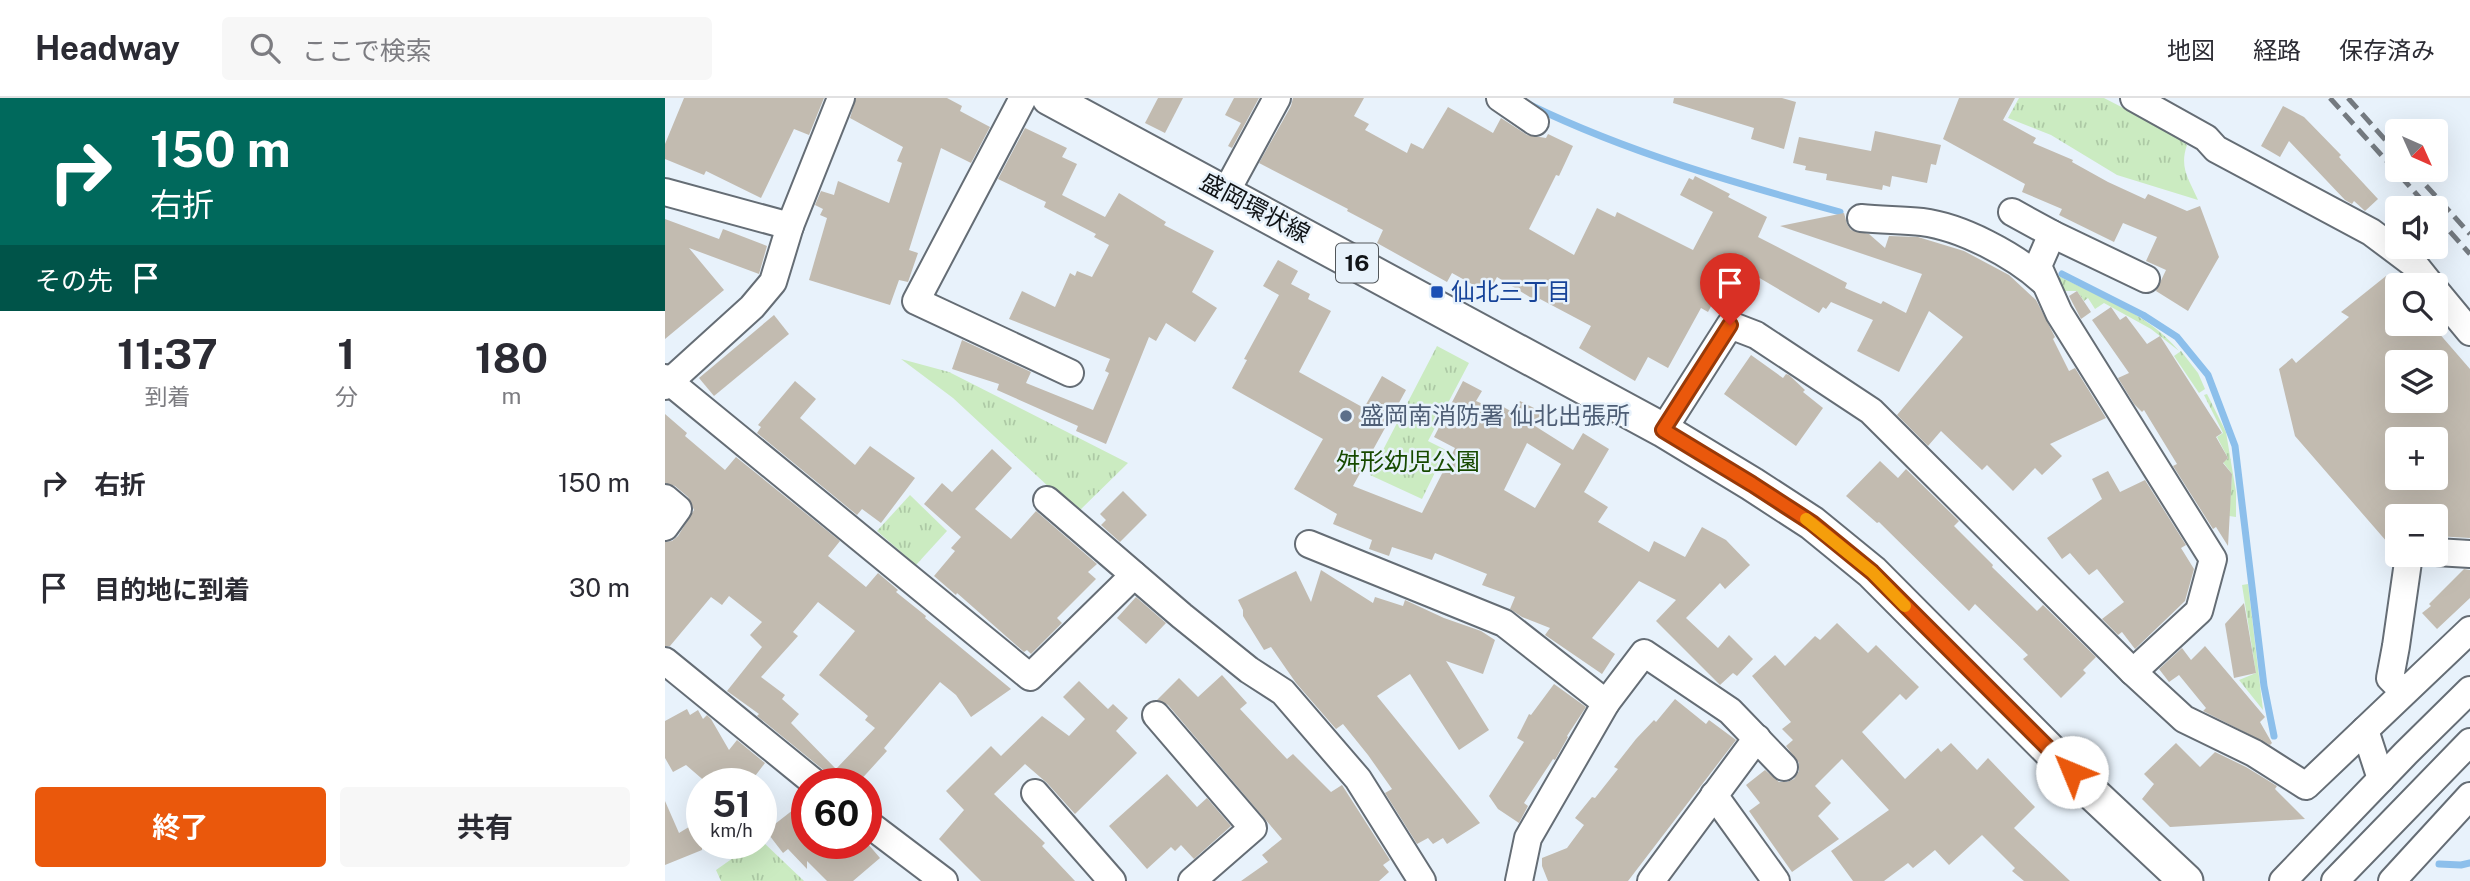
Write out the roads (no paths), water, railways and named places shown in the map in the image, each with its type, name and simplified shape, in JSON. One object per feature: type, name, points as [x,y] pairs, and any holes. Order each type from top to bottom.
[{"type":"main road","name":"盛岡環状線","points":[[1049,98],[1663,430],[1812,523],[1872,572],[2081,781],[2186,881]]},
{"type":"street","points":[[841,98],[790,226],[773,282],[752,307],[667,382],[1030,677],[1134,575]]},
{"type":"street","points":[[1023,98],[916,301],[1070,373]]},
{"type":"street","points":[[1226,192],[1277,98]]},
{"type":"street","points":[[1500,98],[1535,122]]},
{"type":"street","points":[[2134,98],[2206,138],[2215,149],[2371,232],[2415,265],[2421,273]]},
{"type":"street","points":[[665,192],[790,226]]},
{"type":"street","points":[[2012,212],[2146,279]]},
{"type":"street","points":[[1861,218],[1923,222],[1946,228],[2013,258],[2043,281]]},
{"type":"street","points":[[2052,234],[2038,266],[2043,281],[2059,313],[2213,559],[2199,611],[2133,672]]},
{"type":"street","points":[[2448,305],[2470,332]]},
{"type":"street","points":[[1663,430],[1730,325],[1756,335],[1871,411],[2133,672],[2184,719],[2254,753],[2306,786],[2470,630]]},
{"type":"street","points":[[665,498],[678,509],[665,527]]},
{"type":"street","points":[[1047,500],[1249,670],[1283,692],[1358,779],[1422,881]]},
{"type":"street","points":[[1309,544],[1504,622],[1606,703]]},
{"type":"street","points":[[2448,553],[2470,554]]},
{"type":"street","points":[[2404,692],[2390,678],[2407,567]]},
{"type":"street","points":[[1519,881],[1528,838],[1606,703],[1644,653],[1730,711],[1784,767]]},
{"type":"street","points":[[665,661],[796,768]]},
{"type":"street","points":[[2283,881],[2470,690]]},
{"type":"street","points":[[1156,715],[1252,828],[1192,881]]},
{"type":"street","points":[[2365,730],[2381,779]]},
{"type":"street","points":[[1651,881],[1757,738]]},
{"type":"street","points":[[2335,881],[2470,742]]},
{"type":"street","points":[[1035,793],[1112,881]]},
{"type":"street","points":[[1714,795],[1776,881]]},
{"type":"street","points":[[2392,881],[2470,796]]},
{"type":"street","points":[[2416,797],[2445,824]]},
{"type":"street","points":[[882,834],[944,881]]},
{"type":"waterway","points":[[1530,105],[1644,152],[1840,212]]},
{"type":"waterway","points":[[2062,274],[2143,315],[2177,337],[2208,375],[2235,446],[2264,686],[2274,736]]},
{"type":"waterway","points":[[2439,864],[2470,863]]},
{"type":"railway","points":[[2330,98],[2418,196]]},
{"type":"railway","points":[[2348,98],[2385,140]]},
{"type":"railway","points":[[2423,182],[2470,234]]},
{"type":"railway","points":[[2448,229],[2470,254]]},
{"type":"place","name":"仙北三丁目","points":[[1437,292]]},
{"type":"place","name":"盛岡南消防署 仙北出張所","points":[[1346,416]]},
{"type":"park label","name":"舛形幼児公園","points":[[1408,462]]}]
